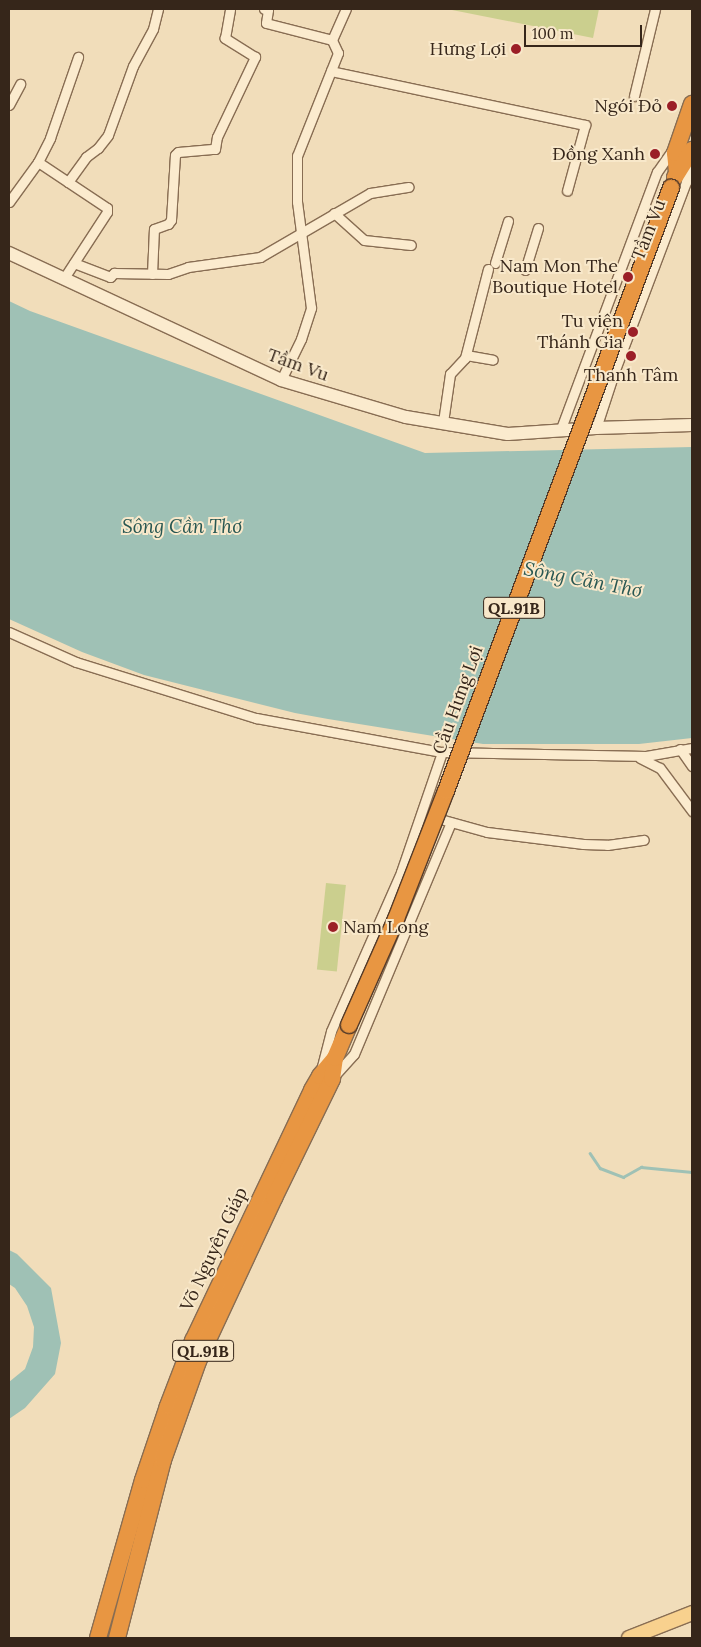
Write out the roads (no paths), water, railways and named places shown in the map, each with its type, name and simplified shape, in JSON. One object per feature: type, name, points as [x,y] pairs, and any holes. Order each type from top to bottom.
[{"type":"highway","name":"QL.91B","points":[[687,149],[692,104]]},
{"type":"highway","name":"Cầu Hưng Lợi","points":[[349,1025],[396,919],[446,791],[687,149]]},
{"type":"highway","name":"Võ Nguyên Giáp","points":[[98,1638],[143,1480],[168,1406],[193,1341],[326,1078],[349,1025]]},
{"type":"highway","name":"Võ Nguyên Giáp","points":[[117,1638],[163,1460],[179,1412],[198,1361],[268,1195]]},
{"type":"main road","points":[[630,1638],[692,1613]]},
{"type":"street","points":[[68,182],[86,157],[98,148],[108,135],[133,66],[154,29],[158,9]]},
{"type":"street","points":[[152,274],[154,229],[168,224],[171,220],[175,155],[178,152],[215,149],[217,137],[255,57],[225,38],[230,9]]},
{"type":"street","points":[[264,9],[268,10],[266,22],[332,40]]},
{"type":"street","points":[[281,380],[301,339],[311,308],[297,193],[297,156],[338,53],[332,40],[346,9]]},
{"type":"street","points":[[634,96],[655,9]]},
{"type":"street","points":[[9,202],[38,162],[50,138],[78,57]]},
{"type":"street","points":[[331,71],[585,125],[567,191]]},
{"type":"street","points":[[9,105],[20,84]]},
{"type":"street","points":[[560,431],[657,172],[687,149]]},
{"type":"street","name":"Tầm Vu","points":[[596,428],[615,370],[686,182],[687,149]]},
{"type":"street","points":[[38,162],[107,208],[107,212],[64,278]]},
{"type":"street","points":[[74,263],[110,277],[114,273],[168,274],[188,267],[260,257],[370,193],[409,187]]},
{"type":"street","points":[[334,213],[364,240],[411,245]]},
{"type":"street","points":[[443,422],[450,374],[466,355],[492,266],[508,221]]},
{"type":"street","points":[[525,270],[538,228]]},
{"type":"street","name":"Tầm Vu","points":[[9,253],[281,380],[406,417],[508,434],[596,428],[692,425]]},
{"type":"street","points":[[466,355],[493,360]]},
{"type":"street","points":[[9,632],[76,662],[256,718],[442,752],[646,756],[692,748]]},
{"type":"street","points":[[676,750],[692,766]]},
{"type":"street","points":[[326,1078],[331,1031],[401,872],[442,752]]},
{"type":"street","points":[[635,756],[660,768],[692,811]]},
{"type":"street","points":[[421,813],[488,832],[583,844],[607,845],[644,840]]},
{"type":"street","points":[[326,1078],[354,1054],[451,822]]},
{"type":"water","name":"Sông Cần Thơ","points":[[9,301],[30,311],[425,453],[692,447],[692,738],[639,744],[483,744],[328,719],[295,713],[144,675],[82,652],[9,619]]},
{"type":"water","points":[[9,1250],[17,1254],[51,1288],[61,1343],[55,1374],[25,1408],[9,1419],[9,1382],[25,1369],[33,1347],[34,1327],[27,1306],[15,1288],[9,1284]]},
{"type":"waterway","points":[[590,1153],[600,1168],[623,1177],[641,1167],[692,1172]]},
{"type":"place","name":"Hưng Lợi","points":[[516,49]]},
{"type":"place","name":"Ngói Đỏ","points":[[672,106]]},
{"type":"place","name":"Đồng Xanh","points":[[655,154]]},
{"type":"place","name":"Nam Mon The Boutique Hotel","points":[[628,277]]},
{"type":"place","name":"Tu viện Thánh Gia","points":[[633,332]]},
{"type":"place","name":"Thanh Tâm","points":[[631,356]]},
{"type":"place","name":"Nam Long","points":[[333,927]]}]
